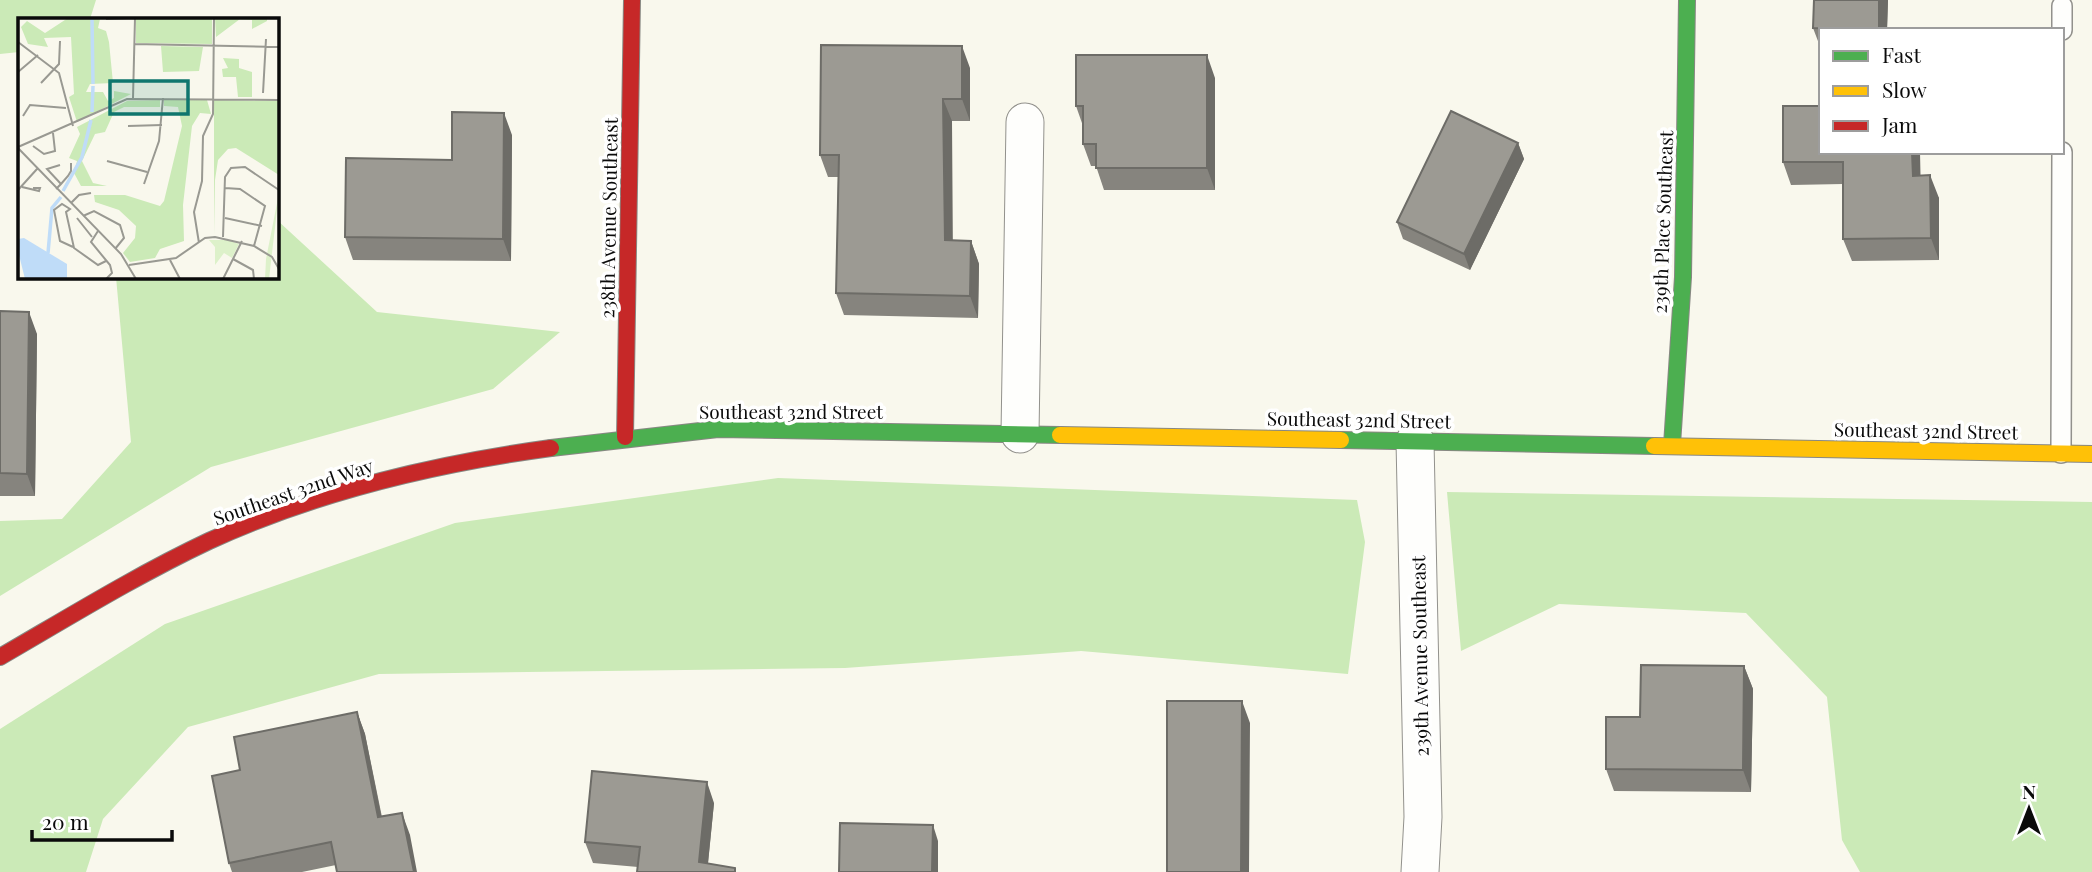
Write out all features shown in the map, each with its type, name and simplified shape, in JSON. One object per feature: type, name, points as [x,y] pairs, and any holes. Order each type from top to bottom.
[{"type":"street","name":"238th Avenue Southeast","points":[[625,437],[632,0]]},
{"type":"street","name":"239th Place Southeast","points":[[1672,446],[1683,277],[1687,0]]},
{"type":"street","points":[[1020,434],[1025,122]]},
{"type":"street","name":"Southeast 32nd Street","points":[[625,437],[718,429],[2092,454]]},
{"type":"street","name":"Southeast 32nd Way","points":[[0,657],[150,571],[242,527],[354,488],[461,463],[625,437]]},
{"type":"street","name":"239th Avenue Southeast","points":[[1415,441],[1423,817],[1420,872]]},
{"type":"lane","points":[[2062,6],[2062,28]]},
{"type":"lane","points":[[2061,453],[2062,154]]},
{"type":"green space","points":[[0,0],[96,0],[90,18],[18,18],[18,52],[0,54]]},
{"type":"green space","points":[[278,221],[377,312],[560,332],[493,389],[211,467],[0,596],[0,521],[62,519],[131,442],[116,278],[278,278]]},
{"type":"green space","points":[[778,478],[1357,500],[1365,542],[1348,674],[1081,651],[845,668],[379,674],[188,727],[103,819],[86,872],[0,872],[0,729],[165,624],[455,523]]},
{"type":"green space","points":[[1447,492],[2092,502],[2092,872],[1860,872],[1842,840],[1827,697],[1746,613],[1559,604],[1461,651]]},
{"type":"building","points":[[1814,0],[1879,0],[1879,28],[1813,28]]},
{"type":"building","points":[[821,45],[962,46],[962,99],[943,99],[945,240],[971,241],[970,296],[836,293],[839,155],[820,155]]},
{"type":"building","points":[[1076,55],[1207,55],[1207,168],[1096,168],[1096,144],[1083,144],[1083,106],[1076,106]]},
{"type":"building","points":[[1783,106],[1819,106],[1819,154],[1912,154],[1913,176],[1930,175],[1931,238],[1843,239],[1843,162],[1783,162]]},
{"type":"building","points":[[1451,111],[1518,143],[1464,254],[1397,222]]},
{"type":"building","points":[[452,112],[504,113],[503,239],[345,237],[346,158],[452,160]]},
{"type":"building","points":[[0,311],[29,312],[27,474],[0,473]]},
{"type":"building","points":[[1641,665],[1744,666],[1743,770],[1606,769],[1606,717],[1640,717]]},
{"type":"building","points":[[1167,701],[1242,701],[1241,872],[1167,872]]},
{"type":"building","points":[[357,712],[378,817],[402,813],[414,872],[337,872],[331,842],[229,863],[212,776],[240,770],[234,737]]},
{"type":"building","points":[[592,771],[707,782],[699,862],[735,868],[735,872],[637,872],[640,847],[585,842]]},
{"type":"building","points":[[840,823],[933,825],[932,872],[839,872]]},
{"type":"traffic: fast","points":[[1672,445],[1683,277],[1687,0]]},
{"type":"traffic: fast","points":[[551,448],[718,429],[1060,435]]},
{"type":"traffic: fast","points":[[1341,440],[1654,446]]},
{"type":"traffic: slow","points":[[1060,435],[1341,440]]},
{"type":"traffic: slow","points":[[1654,446],[2092,454]]},
{"type":"traffic: jam","points":[[625,437],[632,0]]},
{"type":"traffic: jam","points":[[0,657],[156,568],[209,541],[291,508],[376,482],[463,462],[551,448]]}]
